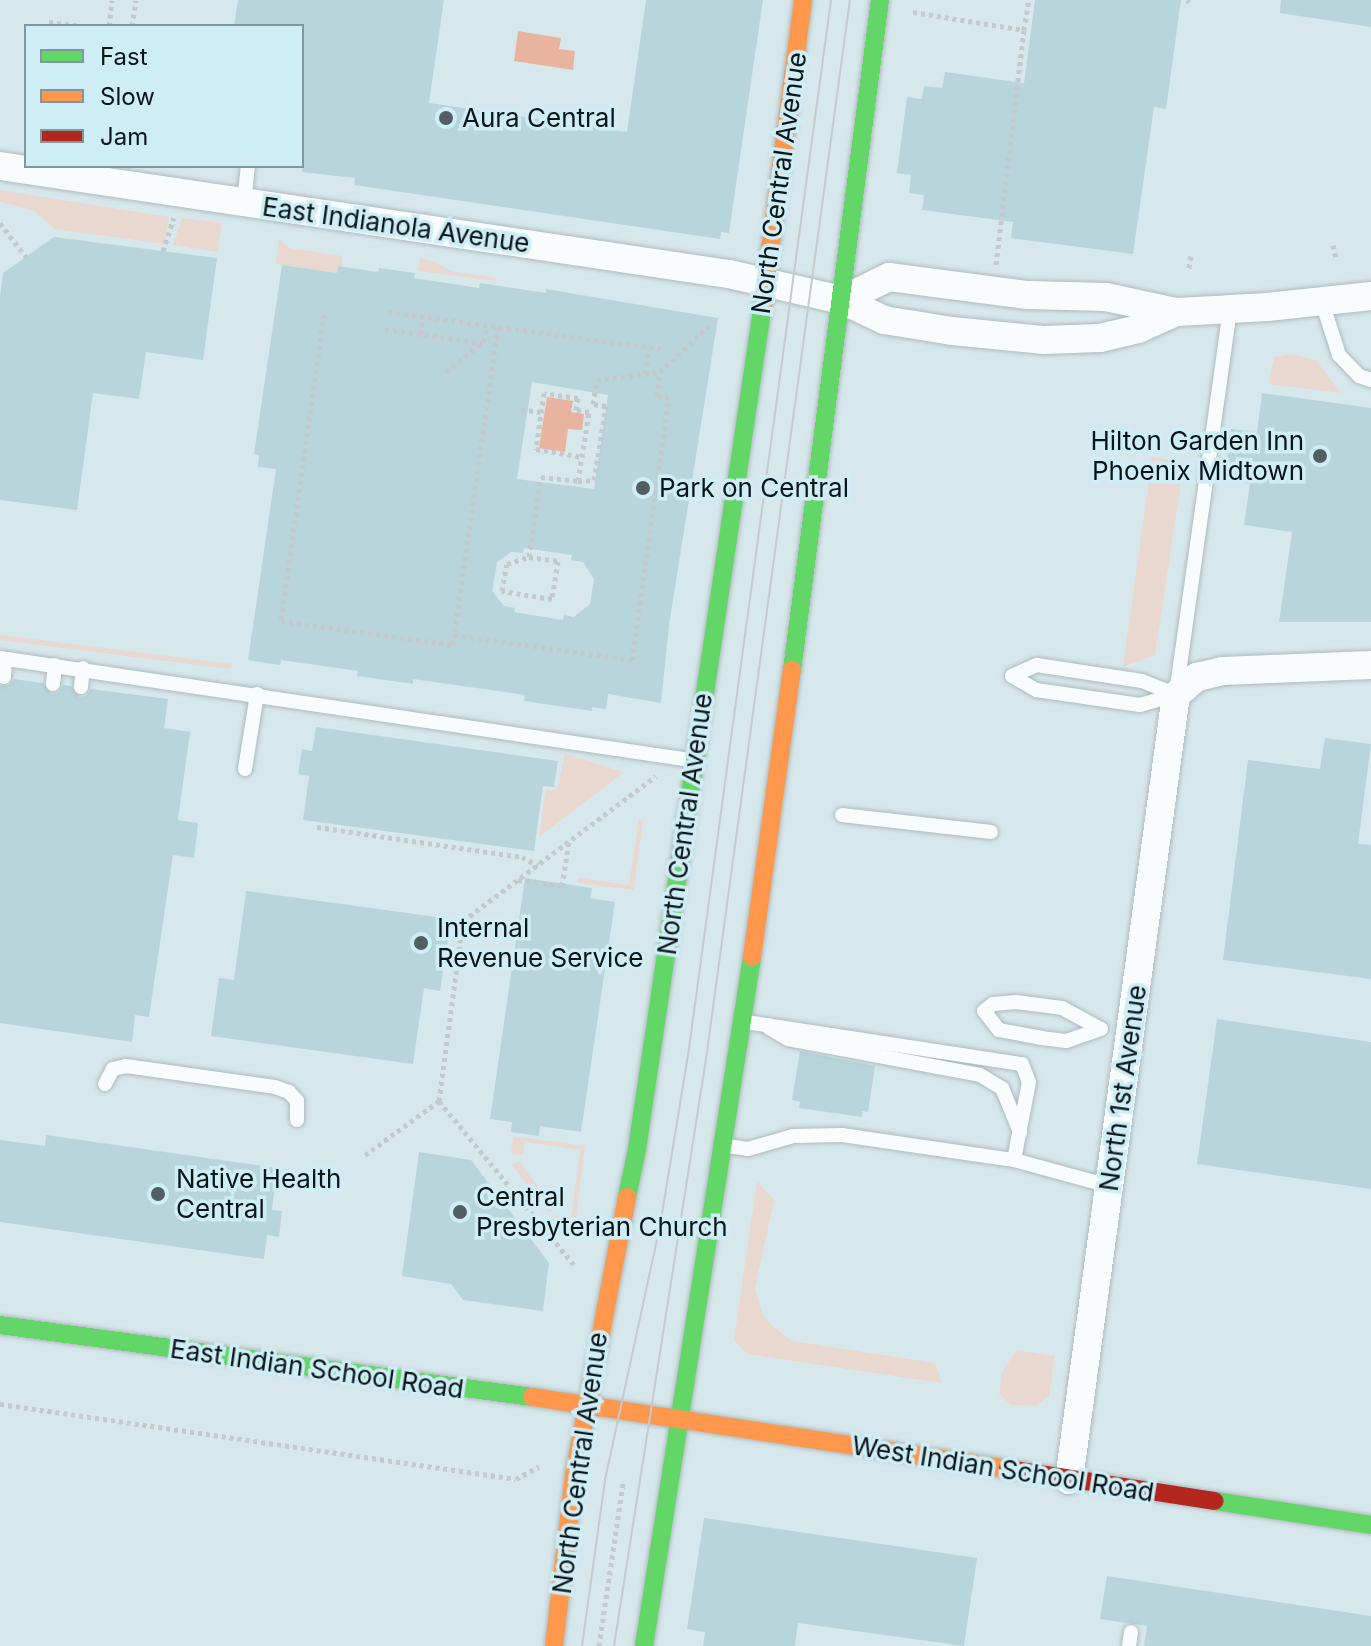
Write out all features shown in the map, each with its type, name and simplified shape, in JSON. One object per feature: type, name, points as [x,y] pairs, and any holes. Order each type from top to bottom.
[{"type":"main road","name":"North Central Avenue","points":[[554,1646],[574,1475],[637,1149],[694,761],[779,285],[803,0]]},
{"type":"main road","points":[[644,1646],[741,1021],[842,300],[880,0]]},
{"type":"main road","name":"East Indian School Road","points":[[0,1325],[282,1366],[635,1411]]},
{"type":"main road","name":"West Indian School Road","points":[[635,1411],[1371,1525]]},
{"type":"street","name":"East Indianola Avenue","points":[[0,166],[729,274],[842,300],[884,320],[1043,340],[1100,338],[1138,329],[1176,312]]},
{"type":"street","points":[[842,300],[889,277],[1028,295],[1106,297],[1176,312],[1230,310],[1371,296]]},
{"type":"street","points":[[1176,695],[1197,677],[1222,671],[1371,665]]},
{"type":"street","name":"North 1st Avenue","points":[[1069,1480],[1176,695]]},
{"type":"lane","points":[[244,203],[248,168]]},
{"type":"lane","points":[[1322,302],[1339,355],[1359,376],[1371,380]]},
{"type":"lane","points":[[1176,695],[1230,310]]},
{"type":"lane","points":[[4,677],[3,658],[694,761]]},
{"type":"lane","points":[[53,684],[55,665]]},
{"type":"lane","points":[[1037,665],[1142,681],[1176,695],[1140,705],[1036,690],[1012,676],[1037,665]]},
{"type":"lane","points":[[81,687],[83,668]]},
{"type":"lane","points":[[245,769],[257,694]]},
{"type":"lane","points":[[842,815],[991,832]]},
{"type":"lane","points":[[1004,1003],[1048,1006],[1076,1014],[1101,1029],[1066,1041],[1051,1039],[999,1030],[984,1011],[993,1004],[1004,1003]]},
{"type":"lane","points":[[741,1021],[1014,1061],[1028,1072],[1029,1082],[1014,1160]]},
{"type":"lane","points":[[766,1025],[788,1039],[980,1075],[1002,1088],[1020,1133]]},
{"type":"lane","points":[[105,1084],[113,1069],[126,1066],[275,1087],[289,1092],[297,1101],[297,1120]]},
{"type":"lane","points":[[722,1146],[748,1149],[815,1133],[1014,1160],[1109,1186]]},
{"type":"path","points":[[109,24],[112,0]]},
{"type":"path","points":[[132,24],[136,0]]},
{"type":"path","points":[[996,266],[1029,0]]},
{"type":"path","points":[[902,10],[1024,30]]},
{"type":"path","points":[[49,22],[64,24]]},
{"type":"path","points":[[163,251],[176,214]]},
{"type":"path","points":[[0,223],[26,257]]},
{"type":"path","points":[[1333,245],[1336,258]]},
{"type":"path","points":[[1189,268],[1191,255]]},
{"type":"path","points":[[388,312],[660,349]]},
{"type":"path","points":[[324,314],[281,621],[453,645],[490,328]]},
{"type":"path","points":[[421,334],[423,318]]},
{"type":"path","points":[[454,635],[632,660],[669,398],[657,396],[660,372],[714,321]]},
{"type":"path","points":[[446,372],[482,343],[490,328]]},
{"type":"path","points":[[385,329],[482,343]]},
{"type":"path","points":[[645,373],[649,348]]},
{"type":"path","points":[[529,557],[541,477],[594,480],[606,406],[593,404],[597,380],[660,372]]},
{"type":"path","points":[[578,481],[582,457],[589,412],[576,410],[578,398],[544,393],[536,449],[582,457]]},
{"type":"path","points":[[521,409],[541,412]]},
{"type":"path","points":[[529,557],[558,561],[552,599],[502,591],[507,564],[529,557]]},
{"type":"path","points":[[365,1155],[439,1101],[463,921],[657,775]]},
{"type":"path","points":[[317,827],[522,857],[538,865]]},
{"type":"path","points":[[518,880],[562,886],[569,841]]},
{"type":"path","points":[[439,1101],[574,1265]]},
{"type":"path","points":[[0,1404],[516,1479],[541,1466]]},
{"type":"path","points":[[599,1646],[623,1483]]},
{"type":"shaded area","points":[[518,31],[561,38],[559,49],[575,51],[573,70],[514,61]]},
{"type":"shaded area","points":[[0,190],[169,217],[165,244],[55,229],[33,210],[0,202]]},
{"type":"shaded area","points":[[182,218],[222,223],[217,252],[173,245]]},
{"type":"shaded area","points":[[279,239],[289,248],[342,256],[342,266],[338,266],[337,273],[276,264]]},
{"type":"shaded area","points":[[420,258],[436,262],[450,271],[497,278],[496,281],[418,271]]},
{"type":"shaded area","points":[[1291,354],[1316,360],[1341,393],[1269,384],[1274,357]]},
{"type":"shaded area","points":[[547,397],[573,401],[571,412],[584,414],[582,430],[568,429],[565,452],[539,448]]},
{"type":"shaded area","points":[[1152,457],[1184,462],[1155,655],[1123,667]]},
{"type":"shaded area","points":[[0,635],[232,664],[230,669],[0,640]]},
{"type":"shaded area","points":[[565,754],[624,772],[539,837],[546,790],[557,790]]},
{"type":"shaded area","points":[[639,819],[643,820],[634,890],[577,883],[578,878],[629,885]]},
{"type":"shaded area","points":[[513,1136],[585,1146],[575,1228],[557,1226],[552,1220],[558,1215],[560,1219],[571,1220],[580,1150],[524,1142],[523,1155],[511,1154]]},
{"type":"shaded area","points":[[520,1162],[554,1209],[549,1213],[511,1164]]},
{"type":"shaded area","points":[[757,1181],[774,1200],[755,1289],[763,1315],[771,1325],[792,1341],[935,1363],[942,1383],[747,1354],[734,1340]]},
{"type":"shaded area","points":[[1017,1350],[1055,1356],[1049,1396],[1036,1406],[1011,1405],[999,1394],[1002,1371]]},
{"type":"building","name":"Aura Central","points":[[238,0],[444,0],[429,103],[627,132],[646,0],[763,0],[729,233],[721,232],[720,239],[354,185],[355,178],[302,172],[304,24],[234,24]]},
{"type":"building","points":[[1035,0],[1181,0],[1166,109],[1154,107],[1133,254],[1011,238],[1013,222],[922,210],[924,195],[909,193],[911,175],[897,173],[907,97],[922,99],[924,86],[942,88],[945,72],[1024,83]]},
{"type":"building","points":[[1281,0],[1371,0],[1371,27],[1280,13]]},
{"type":"building","points":[[54,237],[217,258],[203,360],[146,352],[139,399],[93,393],[77,510],[0,500],[0,297],[3,273]]},
{"type":"building","name":"Park on Central","points":[[282,265],[337,273],[338,266],[378,272],[379,268],[415,273],[414,278],[479,288],[480,283],[546,293],[546,289],[718,318],[669,625],[661,703],[608,694],[606,709],[592,707],[592,711],[524,701],[525,695],[413,679],[413,684],[357,676],[358,671],[281,660],[280,665],[248,660],[276,469],[258,467],[259,455],[254,454]],"holes":[[[532,382],[608,395],[594,489],[517,479]],[[524,548],[572,555],[571,560],[583,562],[594,579],[590,604],[574,617],[564,615],[563,620],[514,612],[515,608],[504,606],[492,591],[497,562],[511,552],[523,553]]]},
{"type":"building","points":[[1262,393],[1371,408],[1371,622],[1279,622],[1292,532],[1244,525],[1250,484],[1224,480],[1231,429],[1257,432]]},
{"type":"building","points":[[14,679],[43,683],[51,694],[58,693],[63,685],[71,686],[79,697],[86,696],[91,689],[168,699],[164,728],[190,732],[178,820],[198,823],[194,858],[173,855],[149,1017],[135,1015],[132,1042],[0,1023],[0,686],[9,685]]},
{"type":"building","points":[[316,727],[558,761],[554,787],[543,786],[534,851],[303,820],[309,776],[298,774],[302,749],[312,751]]},
{"type":"building","points":[[1325,738],[1371,744],[1358,844],[1371,845],[1371,979],[1223,960],[1248,760],[1320,769]]},
{"type":"building","points":[[525,878],[592,888],[590,898],[615,902],[581,1132],[540,1126],[539,1136],[511,1132],[512,1122],[490,1119]]},
{"type":"building","points":[[246,891],[451,919],[440,991],[424,988],[413,1064],[211,1036],[219,978],[234,980]]},
{"type":"building","points":[[1217,1019],[1371,1042],[1371,1189],[1197,1164]]},
{"type":"building","points":[[800,1051],[875,1066],[868,1112],[862,1111],[862,1117],[799,1108],[800,1102],[792,1100]]},
{"type":"building","points":[[46,1135],[277,1168],[272,1210],[282,1211],[279,1237],[267,1235],[264,1259],[0,1222],[0,1140],[45,1146]]},
{"type":"building","name":"Central Presbyterian Church","points":[[419,1152],[471,1160],[549,1263],[543,1311],[463,1300],[451,1284],[402,1276]]},
{"type":"building","points":[[704,1518],[977,1558],[964,1646],[798,1623],[795,1646],[703,1646],[705,1632],[687,1629]]},
{"type":"building","points":[[1107,1576],[1371,1616],[1371,1646],[1144,1646],[1147,1626],[1100,1619]]},
{"type":"tram line","points":[[582,1646],[605,1480],[661,1220],[688,1056],[831,0]]},
{"type":"tram line","points":[[614,1646],[706,1059],[850,0]]},
{"type":"traffic: fast","points":[[792,670],[880,0]]},
{"type":"traffic: fast","points":[[627,1197],[637,1149],[763,304]]},
{"type":"traffic: fast","points":[[644,1646],[752,957]]},
{"type":"traffic: fast","points":[[0,1325],[532,1397]]},
{"type":"traffic: fast","points":[[1215,1501],[1371,1525]]},
{"type":"traffic: slow","points":[[763,304],[803,0]]},
{"type":"traffic: slow","points":[[752,957],[792,670]]},
{"type":"traffic: slow","points":[[554,1646],[574,1475],[627,1197]]},
{"type":"traffic: slow","points":[[532,1397],[1008,1469]]},
{"type":"traffic: jam","points":[[1008,1469],[1215,1501]]},
{"type":"place","name":"Aura Central","points":[[446,118]]},
{"type":"place","name":"Hilton Garden Inn Phoenix Midtown","points":[[1320,456]]},
{"type":"place","name":"Park on Central","points":[[643,488]]},
{"type":"place","name":"Internal Revenue Service","points":[[421,943]]},
{"type":"place","name":"Native Health Central","points":[[158,1194]]},
{"type":"place","name":"Central Presbyterian Church","points":[[460,1212]]}]
